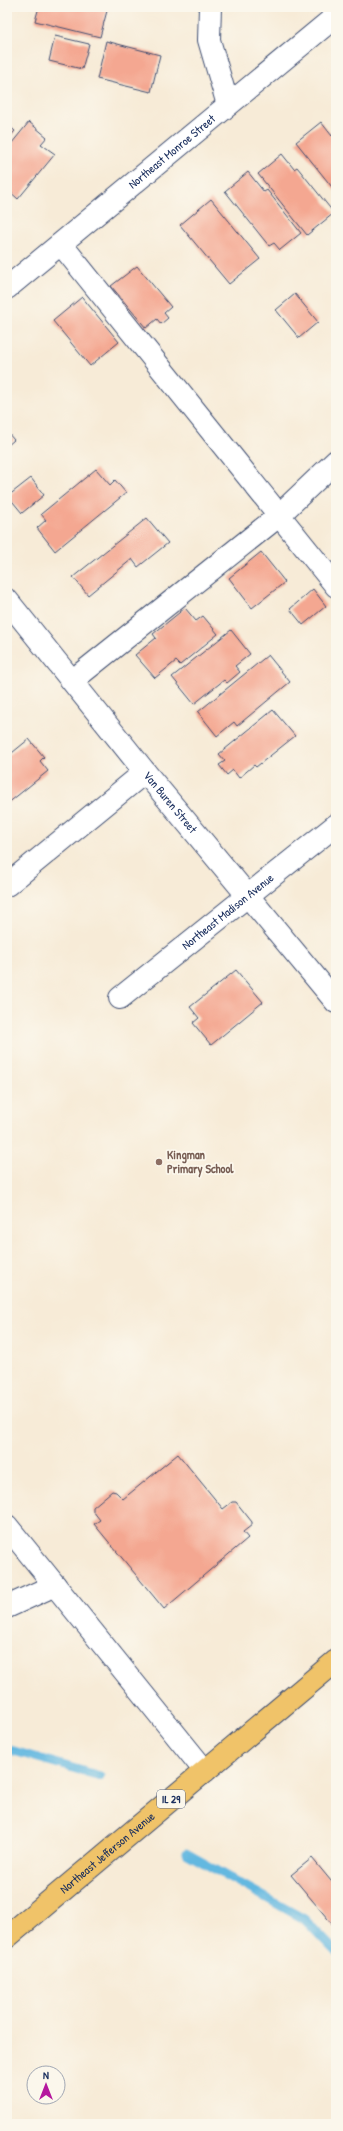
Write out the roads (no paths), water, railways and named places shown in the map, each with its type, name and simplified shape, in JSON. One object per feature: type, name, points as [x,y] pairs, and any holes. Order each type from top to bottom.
[{"type":"main road","name":"Northeast Jefferson Avenue","points":[[7,1937],[336,1661]]},
{"type":"street","points":[[210,7],[209,40],[228,105]]},
{"type":"street","name":"Northeast Monroe Street","points":[[7,288],[336,16]]},
{"type":"street","points":[[60,244],[336,586]]},
{"type":"street","points":[[73,680],[278,515],[336,462]]},
{"type":"street","name":"Van Buren Street","points":[[7,600],[73,680],[145,772],[250,896],[336,1002]]},
{"type":"street","points":[[7,885],[145,772]]},
{"type":"street","name":"Northeast Madison Avenue","points":[[120,998],[250,896],[336,825]]},
{"type":"street","points":[[7,1526],[205,1771]]},
{"type":"street","points":[[7,1607],[55,1585]]},
{"type":"waterway","points":[[7,1749],[100,1776]]},
{"type":"waterway","points":[[186,1853],[304,1919],[336,1952]]},
{"type":"place","name":"Kingman Primary School","points":[[159,1162]]}]
